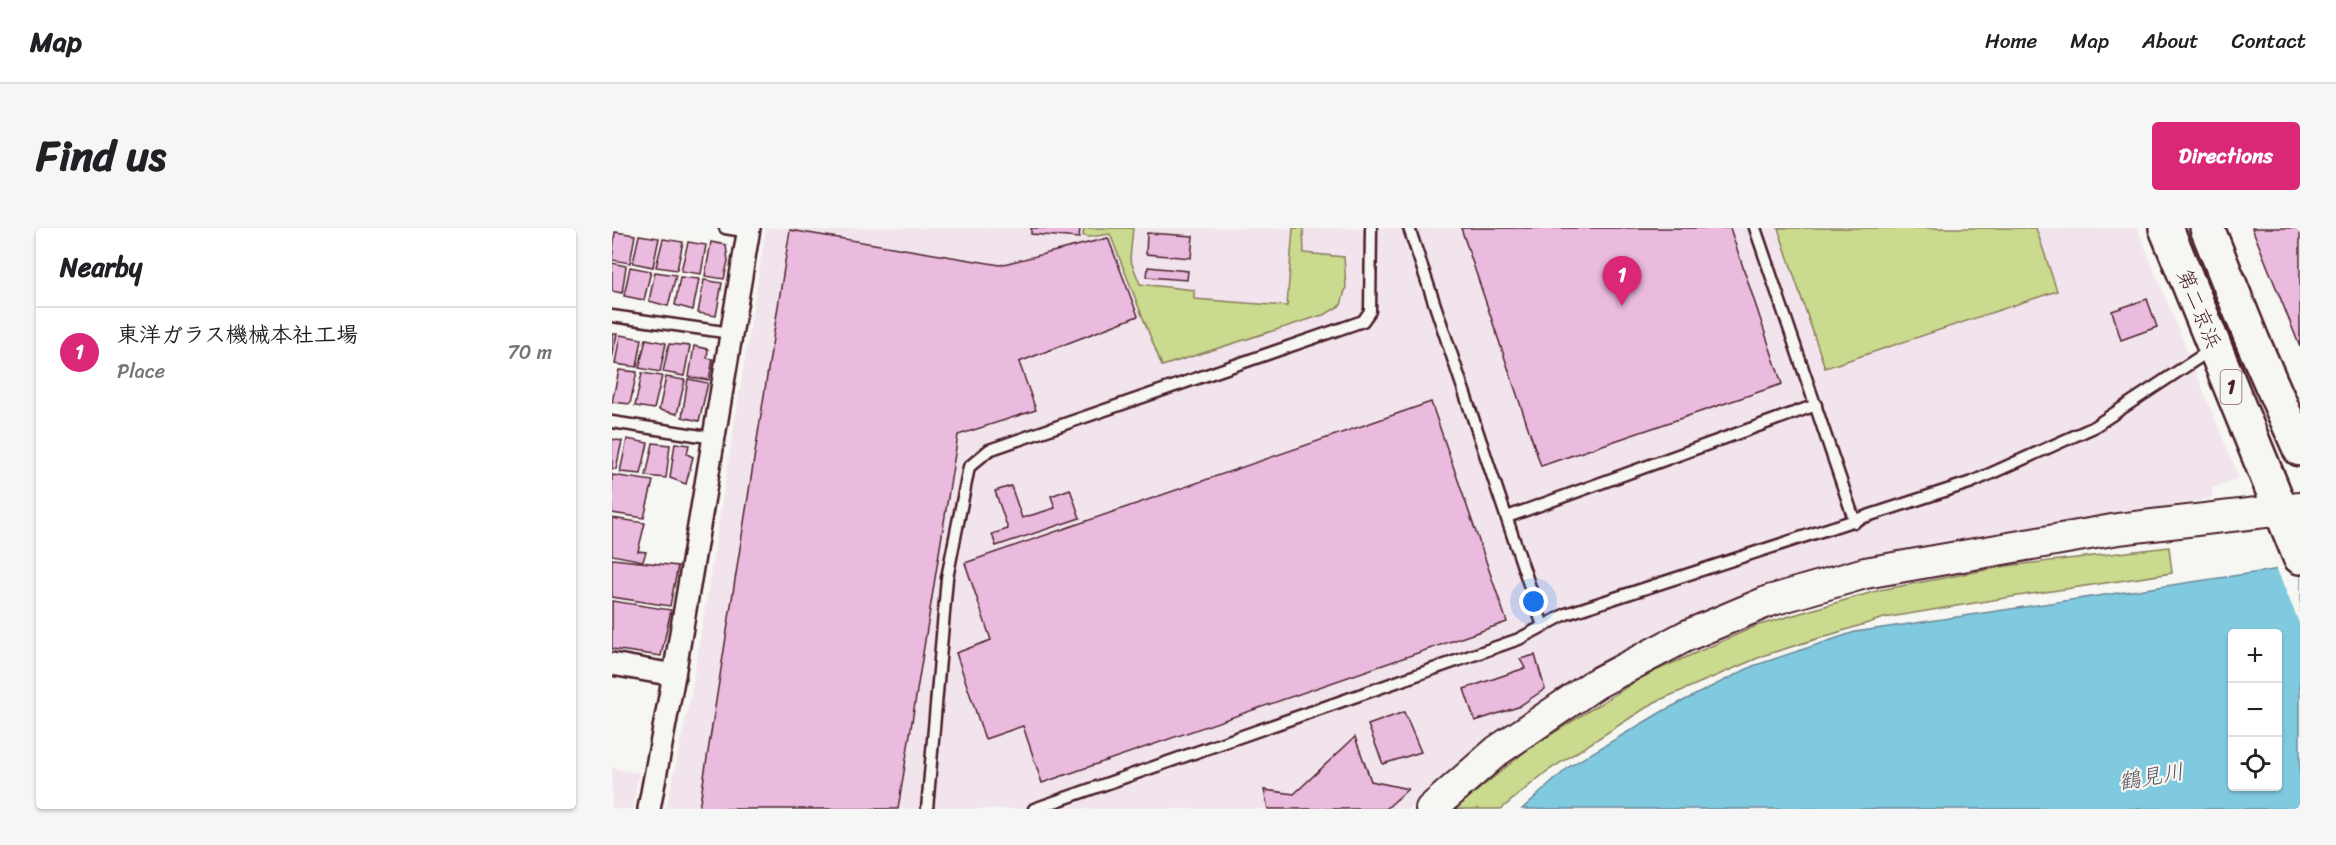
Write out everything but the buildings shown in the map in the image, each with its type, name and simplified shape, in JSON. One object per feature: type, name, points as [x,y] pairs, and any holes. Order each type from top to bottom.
[{"type":"highway","name":"第二京浜","points":[[2166,228],[2214,347],[2290,509],[2298,551]]},
{"type":"highway","name":"第二京浜","points":[[2207,228],[2253,342],[2300,449]]},
{"type":"street","points":[[649,809],[674,675],[749,230]]},
{"type":"street","points":[[1431,809],[1497,751],[1595,684],[1686,636],[1769,601],[1865,573],[2118,529],[2290,509]]},
{"type":"street","points":[[612,664],[674,675]]},
{"type":"lane","points":[[725,228],[749,230]]},
{"type":"lane","points":[[927,809],[947,578],[969,467],[989,450],[1363,321],[1370,311],[1371,228]]},
{"type":"lane","points":[[1409,228],[1543,626]]},
{"type":"lane","points":[[1755,228],[1855,522]]},
{"type":"lane","points":[[612,316],[730,333]]},
{"type":"lane","points":[[1034,809],[1519,639],[1566,614],[1855,522],[1972,482],[2092,428],[2214,347]]},
{"type":"lane","points":[[1507,517],[1816,405]]},
{"type":"lane","points":[[612,422],[714,438]]},
{"type":"shaded area","points":[[766,228],[2137,228],[2239,478],[2212,488],[2212,498],[1859,563],[1457,767],[1410,809],[666,809],[691,694]]},
{"type":"shaded area","points":[[612,768],[639,773],[633,809],[612,809]]},
{"type":"green space","points":[[1084,228],[1133,228],[1130,259],[1140,284],[1194,290],[1194,299],[1287,306],[1293,228],[1303,228],[1304,253],[1344,257],[1346,287],[1341,305],[1326,314],[1162,366],[1110,234],[1083,236]]},
{"type":"green space","points":[[1778,228],[2036,228],[2057,291],[1825,368]]},
{"type":"green space","points":[[2169,547],[2172,573],[1884,618],[1765,655],[1655,702],[1546,772],[1501,809],[1455,809],[1528,749],[1644,676],[1756,626],[1880,590],[2007,566]]},
{"type":"water","name":"鶴見川","points":[[2300,566],[2300,809],[1522,809],[1570,766],[1663,711],[1753,666],[1855,632]]},
{"type":"pier","points":[[2300,563],[2300,625],[2276,567]]},
{"type":"place","name":"東洋ガラス機械本社工場","points":[[1622,306]]}]
